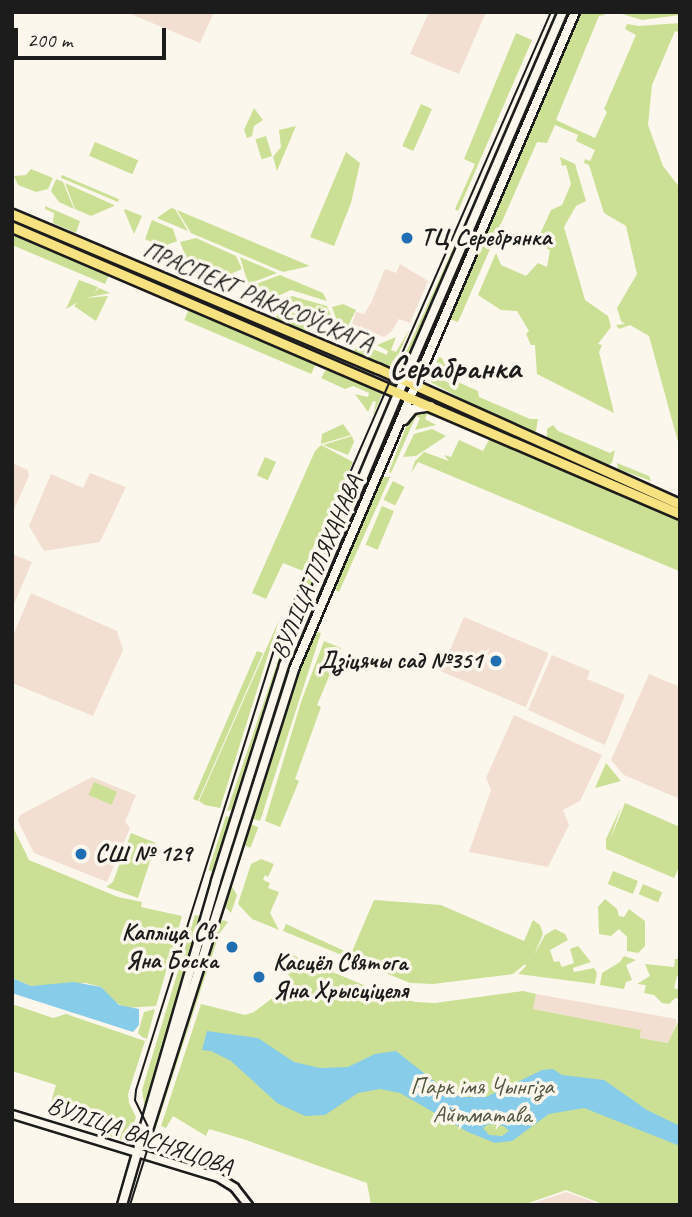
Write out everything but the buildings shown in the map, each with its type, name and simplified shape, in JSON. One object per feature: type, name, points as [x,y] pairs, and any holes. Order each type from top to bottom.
[{"type":"main road","name":"ВУЛІЦА ПЛЯХАНАВА","points":[[122,1205],[137,1153],[150,1124],[211,916],[236,816],[284,665],[398,392],[564,12]]},
{"type":"main road","name":"ВУЛІЦА ПЛЯХАНАВА","points":[[211,916],[246,819],[293,669],[575,12]]},
{"type":"main road","name":"ПРАСПЕКТ РАКАСОЎСКАГА","points":[[12,214],[416,385],[680,504]]},
{"type":"main road","name":"ПРАСПЕКТ РАКАСОЎСКАГА","points":[[12,227],[680,514]]},
{"type":"main road","points":[[223,316],[227,306]]},
{"type":"main road","points":[[394,434],[410,412],[431,406]]},
{"type":"main road","points":[[236,816],[246,819]]},
{"type":"street","name":"ВУЛІЦА ВАСНЯЦОВА","points":[[12,1115],[225,1180],[248,1205]]},
{"type":"shaded area","points":[[126,12],[214,12],[200,43]]},
{"type":"shaded area","points":[[429,12],[486,12],[459,74],[410,54]]},
{"type":"shaded area","name":"Серабранка","points":[[400,264],[428,281],[410,323],[399,319],[391,332],[384,337],[352,324],[356,312],[364,314],[371,303],[385,269],[396,273]]},
{"type":"shaded area","points":[[12,463],[28,470],[29,476],[12,514]]},
{"type":"shaded area","points":[[90,473],[126,487],[100,542],[44,551],[29,526],[51,474],[83,488]]},
{"type":"shaded area","points":[[12,554],[32,562],[12,609]]},
{"type":"shaded area","points":[[31,593],[117,631],[123,650],[93,716],[12,683],[12,638]]},
{"type":"shaded area","name":"Дзіцячы сад №351","points":[[464,617],[549,653],[526,707],[441,671]]},
{"type":"shaded area","points":[[552,655],[590,671],[587,679],[625,695],[605,745],[528,710]]},
{"type":"shaded area","points":[[649,674],[680,687],[680,799],[624,775],[611,760]]},
{"type":"shaded area","points":[[514,715],[602,755],[580,801],[563,810],[569,825],[548,867],[469,852],[491,790],[486,778]]},
{"type":"shaded area","points":[[92,777],[136,795],[125,822],[130,828],[107,882],[34,853],[18,821],[20,815]]},
{"type":"shaded area","points":[[536,994],[677,1020],[669,1043],[640,1038],[641,1030],[533,1009]]},
{"type":"shaded area","points":[[566,1192],[602,1205],[528,1205]]},
{"type":"green space","points":[[599,12],[605,15],[599,16],[556,120],[595,138],[607,112],[604,109],[636,35],[625,29],[627,24],[639,26],[680,23],[680,33],[675,31],[652,85],[648,125],[663,166],[680,188],[678,442],[649,336],[630,325],[619,329],[616,325],[625,324],[621,321],[617,308],[637,274],[626,226],[604,213],[589,165],[584,163],[585,159],[590,161],[595,150],[576,141],[578,135],[555,125],[547,143],[537,142],[458,322],[449,319],[579,13]]},
{"type":"green space","points":[[680,12],[680,15],[642,20],[622,14]]},
{"type":"green space","points":[[516,33],[532,40],[458,211],[455,209],[475,164],[464,159]]},
{"type":"green space","points":[[421,104],[432,109],[413,151],[402,146]]},
{"type":"green space","points":[[254,108],[263,120],[254,126],[252,136],[247,138],[244,130]]},
{"type":"green space","points":[[296,126],[277,171],[273,157],[281,147],[279,130]]},
{"type":"green space","points":[[266,136],[272,156],[262,159],[255,139]]},
{"type":"green space","points":[[95,142],[138,160],[132,174],[89,156]]},
{"type":"green space","points":[[346,152],[360,163],[351,203],[334,246],[310,237]]},
{"type":"green space","points":[[560,157],[575,164],[586,201],[576,206],[564,227],[585,300],[608,316],[611,327],[598,344],[602,345],[599,352],[614,413],[537,374],[535,345],[531,345],[526,334],[529,331],[517,311],[501,310],[478,295],[496,253],[501,265],[526,276],[538,263],[547,267],[550,250],[536,243],[551,210],[562,205],[571,184],[566,165],[562,166]]},
{"type":"green space","points":[[31,169],[53,178],[48,189],[36,192],[18,185],[14,176],[26,175]]},
{"type":"green space","points":[[62,175],[119,199],[118,202],[61,178]]},
{"type":"green space","points":[[56,179],[63,182],[74,209],[59,202],[51,191]]},
{"type":"green space","points":[[65,183],[114,206],[91,216],[75,209]]},
{"type":"green space","points":[[45,206],[80,221],[76,233],[53,223],[54,213],[45,209]]},
{"type":"green space","points":[[171,208],[175,209],[188,231],[157,218]]},
{"type":"green space","points":[[124,210],[142,216],[134,234]]},
{"type":"green space","points":[[177,210],[310,266],[283,272],[191,233]]},
{"type":"green space","points":[[152,220],[173,229],[177,241],[162,247],[145,239]]},
{"type":"green space","points":[[461,231],[463,236],[409,362],[398,370]]},
{"type":"green space","points":[[12,232],[109,275],[105,284],[12,245]]},
{"type":"green space","points":[[196,238],[236,256],[242,269],[228,275],[186,258],[180,242]]},
{"type":"green space","points":[[240,257],[277,273],[248,284]]},
{"type":"green space","points":[[280,275],[323,293],[327,301],[291,290],[278,296],[253,285]]},
{"type":"green space","points":[[79,280],[98,287],[94,293],[99,288],[110,293],[85,298],[108,296],[96,321],[74,306],[78,302],[66,309]]},
{"type":"green space","points":[[292,296],[327,306],[333,320],[285,299]]},
{"type":"green space","points":[[343,304],[356,310],[348,326],[337,321],[332,307]]},
{"type":"green space","points":[[281,307],[312,321],[308,332],[279,320],[276,317]]},
{"type":"green space","points":[[189,309],[316,363],[311,374],[184,320]]},
{"type":"green space","points":[[409,330],[392,369],[353,353],[359,343],[387,355],[388,351],[377,345],[396,337],[391,350],[396,352]]},
{"type":"green space","points":[[433,354],[430,367],[434,368],[439,357],[442,358],[449,375],[436,371],[434,376],[449,383],[458,382],[478,391],[479,397],[530,419],[538,419],[536,431],[532,433],[510,424],[432,383],[426,372]]},
{"type":"green space","points":[[327,368],[383,392],[373,416],[376,402],[373,401],[368,412],[355,394],[368,397],[369,393],[353,386],[345,389],[321,378]]},
{"type":"green space","points":[[401,403],[403,404],[312,610]]},
{"type":"green space","points":[[423,410],[440,419],[427,414],[425,419],[436,425],[415,430],[420,418],[416,416],[391,473],[389,472],[410,416]]},
{"type":"green space","points":[[343,424],[351,435],[321,444],[322,434]]},
{"type":"green space","points":[[553,425],[558,431],[610,453],[615,450],[612,463],[608,465],[547,439],[547,429]]},
{"type":"green space","points":[[432,429],[446,436],[416,456],[403,457],[414,434]]},
{"type":"green space","points":[[352,436],[354,442],[348,455],[323,445]]},
{"type":"green space","points":[[490,438],[680,517],[679,571],[418,462],[411,473],[415,461],[424,452],[449,461],[444,455],[451,457],[459,440],[483,451]]},
{"type":"green space","points":[[321,445],[353,462],[303,571],[283,563],[266,599],[252,593],[315,451]]},
{"type":"green space","points":[[265,457],[276,462],[268,480],[257,475]]},
{"type":"green space","points":[[617,463],[649,476],[651,481],[618,469]]},
{"type":"green space","points":[[355,475],[354,491],[304,606],[295,608]]},
{"type":"green space","points":[[380,477],[390,477],[339,592],[332,588]]},
{"type":"green space","points":[[393,481],[405,487],[395,506],[383,500]]},
{"type":"green space","points":[[382,506],[394,511],[378,550],[366,545]]},
{"type":"green space","points":[[279,620],[220,808],[205,805],[199,801]]},
{"type":"green space","points":[[291,622],[296,624],[274,680],[235,809],[227,811]]},
{"type":"green space","points":[[304,628],[283,688],[243,814],[281,688]]},
{"type":"green space","points":[[314,631],[321,633],[260,821],[253,819],[252,814],[297,672]]},
{"type":"green space","points":[[324,641],[341,648],[317,705],[321,707],[295,779],[299,781],[280,827],[265,821],[301,702]]},
{"type":"green space","points":[[257,651],[263,653],[198,801],[193,799]]},
{"type":"green space","points":[[606,763],[621,781],[595,788]]},
{"type":"green space","points":[[94,782],[117,792],[112,805],[89,795]]},
{"type":"green space","points":[[625,803],[680,827],[680,865],[674,878],[606,849],[606,839],[621,807],[610,840]]},
{"type":"green space","points":[[226,816],[232,818],[214,872],[208,870]]},
{"type":"green space","points":[[250,824],[258,827],[251,848],[242,845]]},
{"type":"green space","points":[[12,825],[29,860],[118,897],[142,902],[141,907],[182,916],[156,1006],[125,1008],[112,1000],[101,987],[86,983],[31,986],[12,978]]},
{"type":"green space","points":[[131,833],[156,843],[138,898],[106,887],[113,882]]},
{"type":"green space","points":[[261,859],[274,864],[268,877],[265,875],[263,880],[270,883],[268,888],[279,892],[270,913],[279,930],[252,919],[238,904],[251,864]]},
{"type":"green space","points":[[613,871],[638,881],[633,894],[608,884]]},
{"type":"green space","points":[[643,884],[662,892],[658,902],[639,894]]},
{"type":"green space","points":[[231,885],[237,895],[231,913],[225,907]]},
{"type":"green space","points":[[605,899],[617,909],[619,916],[624,917],[629,909],[645,921],[645,946],[638,953],[627,951],[627,937],[619,929],[611,936],[599,934],[598,907]]},
{"type":"green space","points":[[374,900],[441,905],[524,941],[533,920],[540,925],[543,934],[534,955],[545,935],[555,929],[565,934],[568,940],[550,950],[554,962],[559,961],[562,967],[574,963],[570,949],[578,946],[591,962],[573,968],[574,972],[594,968],[597,973],[595,984],[518,974],[525,964],[513,974],[433,984],[410,983],[283,931],[286,924],[351,954]]},
{"type":"green space","points":[[195,915],[202,917],[145,1109],[142,1090]]},
{"type":"green space","points":[[223,920],[228,922],[219,934],[209,966],[206,966],[218,925]]},
{"type":"green space","name":"Парк імя Чынгіза Айтматава","points":[[283,951],[392,997],[416,1002],[435,1003],[523,991],[536,994],[533,1009],[641,1030],[640,1038],[668,1043],[680,1017],[680,1205],[605,1205],[566,1190],[523,1205],[371,1205],[367,1183],[209,1129],[206,1136],[173,1116],[166,1128],[161,1126],[201,1004],[245,1015],[254,1012],[292,983],[281,955]]},
{"type":"green space","points":[[624,956],[636,960],[626,965],[632,980],[626,982],[624,989],[600,985],[602,973],[620,962]]},
{"type":"green space","points":[[675,959],[680,959],[680,976],[677,976],[674,988],[680,990],[680,999],[675,998],[669,1004],[662,1003],[654,995],[644,993],[646,985],[637,984],[650,976],[645,964],[674,967]]},
{"type":"green space","points":[[204,970],[207,971],[154,1133],[151,1132]]},
{"type":"green space","points":[[12,1004],[53,1018],[66,1014],[145,1041],[128,1094],[136,1117],[128,1142],[83,1127],[85,1116],[63,1108],[58,1110],[55,1119],[47,1116],[56,1085],[12,1071]]},
{"type":"green space","points":[[155,1009],[147,1039],[138,1033],[144,1012]]},
{"type":"water","points":[[12,978],[31,986],[74,982],[101,987],[119,1005],[139,1009],[139,1025],[133,1032],[12,993]]},
{"type":"water","points":[[207,1031],[258,1038],[294,1062],[320,1068],[348,1067],[375,1054],[396,1051],[448,1092],[462,1097],[486,1097],[542,1070],[553,1069],[562,1075],[604,1080],[647,1110],[680,1126],[680,1146],[584,1108],[549,1114],[512,1141],[495,1143],[468,1132],[400,1093],[380,1089],[358,1093],[325,1115],[305,1116],[277,1103],[231,1061],[211,1051],[202,1050]],"holes":[[[488,1124],[504,1126],[509,1131],[502,1136],[489,1135],[483,1128]]]},
{"type":"tram line","points":[[130,1205],[152,1135],[135,1100],[136,1090],[277,640],[551,12]]},
{"type":"place","name":"ТЦ Серебрянка","points":[[407,238]]},
{"type":"place","name":"Дзіцячы сад №351","points":[[496,661]]},
{"type":"place","name":"СШ № 129","points":[[81,854]]},
{"type":"place","name":"Капліца Св. Яна Боска","points":[[232,947]]},
{"type":"place","name":"Касцёл Святога Яна Хрысціцеля","points":[[259,977]]},
{"type":"district","name":"Серабранка","points":[[455,368]]}]
